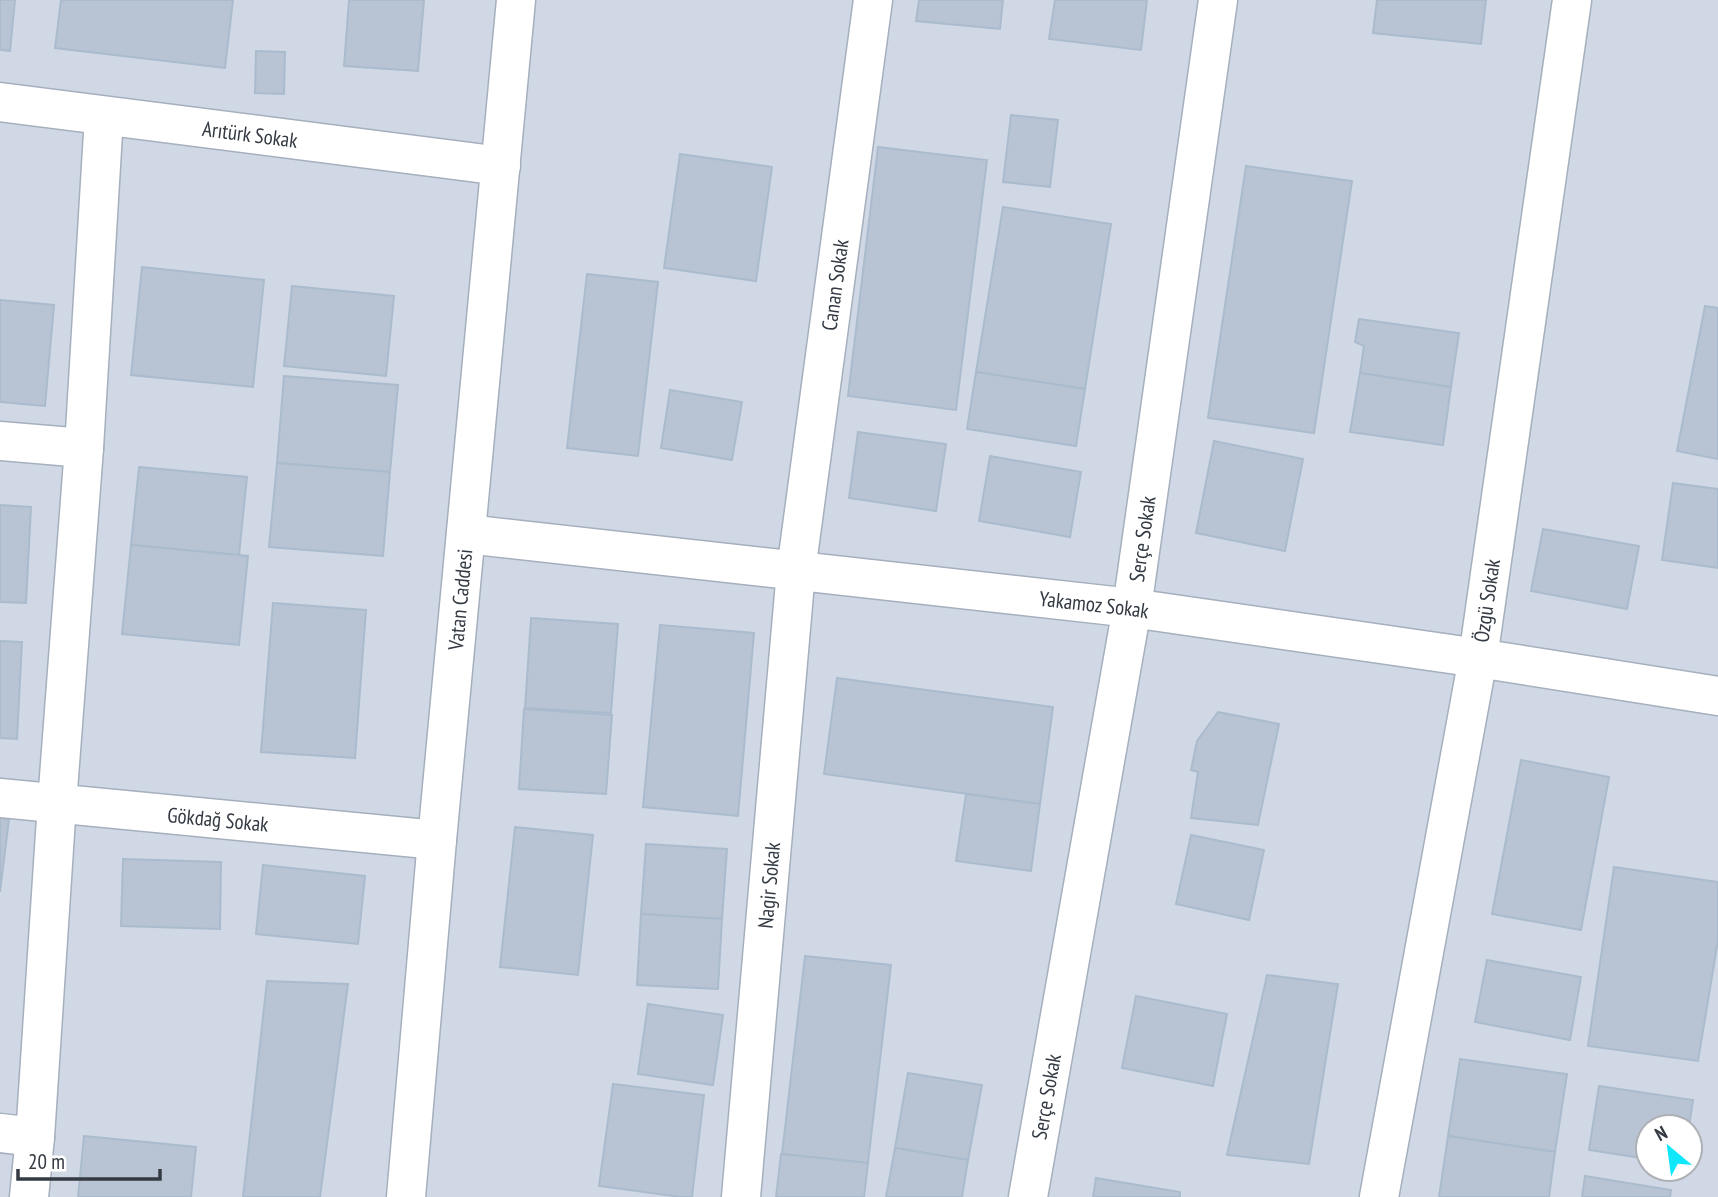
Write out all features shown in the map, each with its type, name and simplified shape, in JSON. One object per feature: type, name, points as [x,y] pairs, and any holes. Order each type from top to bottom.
[{"type":"street","name":"Vatan Caddesi","points":[[407,1197],[437,839],[516,0]]},
{"type":"street","name":"Canan Sokak","points":[[796,571],[873,0]]},
{"type":"street","name":"Serçe Sokak","points":[[1028,1197],[1132,608],[1218,0]]},
{"type":"street","name":"Özgü Sokak","points":[[1378,1197],[1478,658],[1572,0]]},
{"type":"street","name":"Arıtürk Sokak","points":[[0,102],[501,166]]},
{"type":"street","points":[[29,1197],[18,1135],[57,803],[84,448],[104,116]]},
{"type":"street","points":[[0,441],[84,448]]},
{"type":"street","name":"Yakamoz Sokak","points":[[467,534],[1132,608],[1718,696]]},
{"type":"street","name":"Nagir Sokak","points":[[741,1197],[796,571]]},
{"type":"street","name":"Gökdağ Sokak","points":[[0,798],[437,839]]},
{"type":"shaded area","points":[[0,0],[1718,0],[1718,1197],[0,1197]]},
{"type":"building","points":[[0,0],[15,0],[10,51],[0,50]]},
{"type":"building","points":[[61,0],[233,0],[225,68],[55,48]]},
{"type":"building","points":[[349,0],[424,0],[418,71],[344,66]]},
{"type":"building","points":[[919,0],[1003,0],[1000,29],[916,21]]},
{"type":"building","points":[[1055,0],[1147,0],[1141,50],[1049,39]]},
{"type":"building","points":[[1377,0],[1486,0],[1481,44],[1373,33]]},
{"type":"building","points":[[256,51],[285,52],[284,94],[255,93]]},
{"type":"building","points":[[1011,115],[1058,120],[1050,187],[1003,182]]},
{"type":"building","points":[[878,147],[987,160],[956,410],[848,396]]},
{"type":"building","points":[[680,154],[772,167],[756,281],[664,268]]},
{"type":"building","points":[[1246,166],[1352,181],[1314,433],[1208,418]]},
{"type":"building","points":[[1003,207],[1111,224],[1085,389],[976,372]]},
{"type":"building","points":[[142,267],[264,280],[253,387],[131,375]]},
{"type":"building","points":[[587,274],[658,282],[638,456],[567,448]]},
{"type":"building","points":[[292,286],[394,296],[386,376],[284,366]]},
{"type":"building","points":[[0,300],[54,305],[45,406],[0,402]]},
{"type":"building","points":[[1705,306],[1718,308],[1718,459],[1677,451]]},
{"type":"building","points":[[1359,319],[1459,333],[1451,387],[1360,373],[1364,346],[1355,342]]},
{"type":"building","points":[[976,372],[1085,389],[1076,446],[967,429]]},
{"type":"building","points":[[1360,373],[1451,387],[1443,445],[1350,432]]},
{"type":"building","points":[[284,376],[398,385],[390,472],[277,463]]},
{"type":"building","points":[[670,390],[742,402],[732,460],[661,448]]},
{"type":"building","points":[[858,432],[946,444],[936,511],[849,498]]},
{"type":"building","points":[[1214,441],[1303,459],[1285,551],[1196,533]]},
{"type":"building","points":[[990,456],[1081,472],[1070,537],[979,521]]},
{"type":"building","points":[[277,463],[390,472],[383,556],[269,547]]},
{"type":"building","points":[[139,467],[247,477],[239,555],[131,545]]},
{"type":"building","points":[[1673,483],[1718,489],[1718,568],[1662,560]]},
{"type":"building","points":[[0,505],[31,507],[26,603],[0,602]]},
{"type":"building","points":[[1543,529],[1639,546],[1627,609],[1531,591]]},
{"type":"building","points":[[131,545],[248,556],[239,645],[122,634]]},
{"type":"building","points":[[273,603],[366,610],[355,758],[261,752]]},
{"type":"building","points":[[531,618],[618,624],[611,713],[525,708]]},
{"type":"building","points":[[660,625],[754,633],[738,816],[643,807]]},
{"type":"building","points":[[0,641],[22,642],[17,739],[0,738]]},
{"type":"building","points":[[837,678],[1053,707],[1040,804],[824,774]]},
{"type":"building","points":[[524,709],[612,715],[606,794],[519,789]]},
{"type":"building","points":[[1218,712],[1279,724],[1258,825],[1191,818],[1198,772],[1191,770],[1197,741]]},
{"type":"building","points":[[1521,760],[1609,777],[1581,930],[1492,914]]},
{"type":"building","points":[[966,794],[1040,804],[1031,871],[956,861]]},
{"type":"building","points":[[0,818],[9,819],[0,892]]},
{"type":"building","points":[[515,827],[593,835],[578,975],[500,967]]},
{"type":"building","points":[[1191,835],[1264,850],[1249,920],[1176,904]]},
{"type":"building","points":[[646,844],[727,849],[722,919],[641,914]]},
{"type":"building","points":[[123,859],[221,862],[220,929],[121,926]]},
{"type":"building","points":[[263,865],[365,876],[358,944],[256,934]]},
{"type":"building","points":[[1614,867],[1718,882],[1718,940],[1698,1061],[1588,1046]]},
{"type":"building","points":[[641,914],[722,919],[718,989],[637,985]]},
{"type":"building","points":[[805,956],[891,965],[868,1163],[782,1154]]},
{"type":"building","points":[[1487,960],[1581,977],[1570,1040],[1475,1022]]},
{"type":"building","points":[[1267,975],[1338,984],[1309,1164],[1227,1155]]},
{"type":"building","points":[[267,981],[348,984],[320,1197],[243,1197]]},
{"type":"building","points":[[1136,996],[1227,1014],[1213,1086],[1122,1068]]},
{"type":"building","points":[[648,1004],[723,1015],[713,1085],[638,1074]]},
{"type":"building","points":[[1460,1059],[1567,1074],[1555,1152],[1448,1136]]},
{"type":"building","points":[[908,1073],[982,1085],[968,1160],[895,1148]]},
{"type":"building","points":[[613,1084],[704,1095],[692,1197],[599,1186]]},
{"type":"building","points":[[1599,1086],[1693,1100],[1691,1113],[1634,1113],[1634,1157],[1589,1150]]},
{"type":"building","points":[[84,1136],[196,1147],[191,1197],[78,1197]]},
{"type":"building","points":[[1448,1136],[1555,1152],[1549,1197],[1439,1197]]},
{"type":"building","points":[[895,1148],[968,1160],[962,1197],[886,1197]]},
{"type":"building","points":[[781,1154],[868,1163],[864,1197],[776,1197]]},
{"type":"building","points":[[1585,1176],[1671,1190],[1670,1197],[1582,1197]]},
{"type":"building","points":[[1096,1178],[1180,1192],[1180,1197],[1093,1197]]}]
